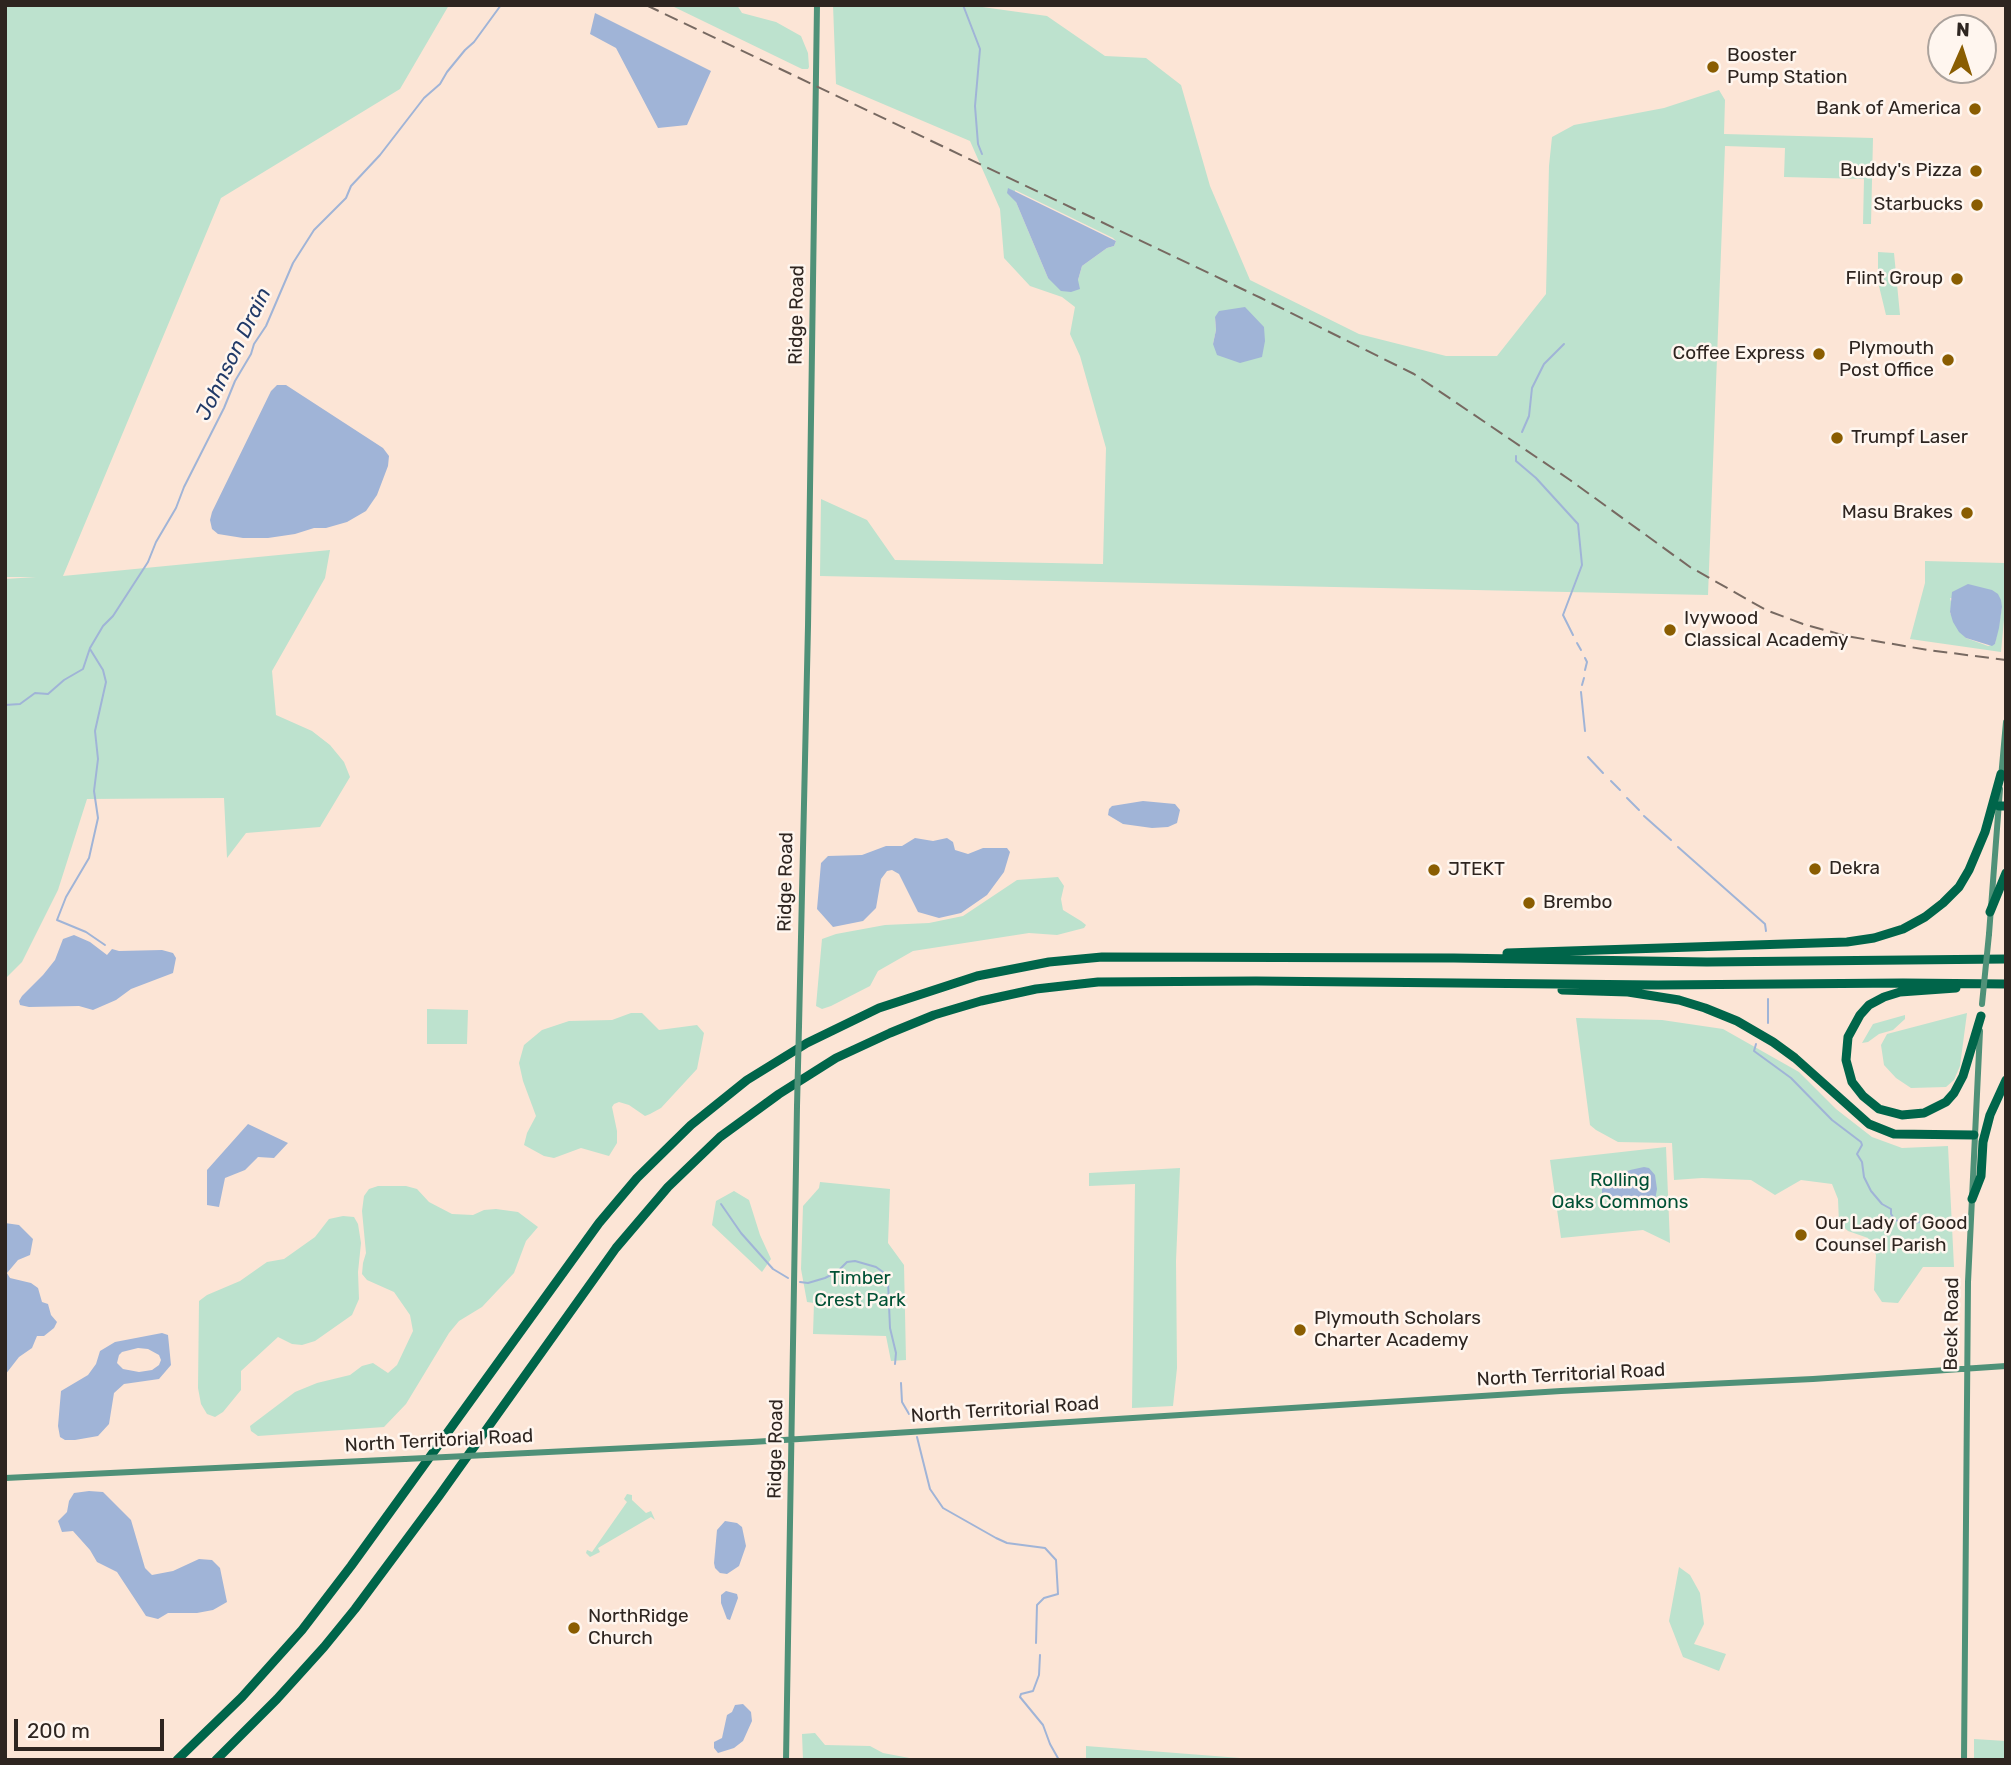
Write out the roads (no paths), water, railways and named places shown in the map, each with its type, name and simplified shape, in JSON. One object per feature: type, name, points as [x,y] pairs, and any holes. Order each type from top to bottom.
[{"type":"highway","points":[[1454,958],[1511,953],[1847,942],[1874,938],[1903,929],[1925,917],[1959,887],[1985,832],[2001,774]]},
{"type":"highway","points":[[1990,912],[2006,873]]},
{"type":"highway","points":[[177,1760],[277,1660],[324,1603],[583,1245],[626,1191],[691,1125],[772,1064],[825,1034],[901,999],[976,976],[1049,962],[1102,957],[1707,962],[2006,957]]},
{"type":"highway","points":[[216,1760],[285,1690],[355,1609],[608,1259],[650,1206],[720,1137],[802,1078],[865,1044],[934,1015],[981,1001],[1055,986],[1149,981],[1658,985],[2003,984]]},
{"type":"highway","points":[[1480,983],[1628,992],[1694,1004],[1726,1016],[1773,1042],[1795,1058],[1869,1124],[1894,1134],[1974,1135]]},
{"type":"highway","points":[[1981,1016],[1960,1083],[1954,1093],[1936,1108],[1913,1115],[1890,1114],[1870,1104],[1853,1082],[1846,1059],[1848,1037],[1853,1026],[1870,1006],[1884,997],[1900,992],[2003,984]]},
{"type":"highway","points":[[1972,1199],[1981,1176],[1983,1142],[1990,1115],[2006,1080]]},
{"type":"main road","name":"Ridge Road","points":[[786,1760],[809,602],[817,5]]},
{"type":"main road","name":"Beck Road","points":[[1964,1760],[1967,1367],[1974,1135],[1982,1004],[2002,806],[2001,774],[2006,722]]},
{"type":"main road","name":"North Territorial Road","points":[[5,1478],[792,1439],[2006,1366]]},
{"type":"water","points":[[595,13],[711,71],[687,125],[658,128],[616,48],[590,34]]},
{"type":"water","points":[[1008,188],[1116,241],[1114,246],[1082,266],[1078,280],[1080,289],[1061,291],[1048,278],[1016,202],[1007,193]]},
{"type":"water","points":[[1245,307],[1264,327],[1265,341],[1262,357],[1240,363],[1217,355],[1213,344],[1215,317],[1219,311]]},
{"type":"water","points":[[277,385],[286,385],[383,448],[389,456],[388,466],[377,495],[366,511],[347,522],[326,528],[268,538],[218,534],[212,529],[212,512],[271,391]]},
{"type":"water","points":[[1968,584],[1992,590],[2001,600],[1999,628],[1992,646],[1966,638],[1953,622],[1950,612],[1952,592]]},
{"type":"water","points":[[1143,801],[1175,804],[1180,810],[1177,823],[1168,827],[1152,828],[1123,824],[1108,815],[1112,806]]},
{"type":"water","points":[[915,838],[933,841],[947,838],[953,842],[955,850],[968,854],[983,848],[1007,848],[1010,852],[1004,872],[987,895],[961,913],[939,918],[918,912],[899,874],[892,870],[887,871],[881,879],[876,908],[863,921],[833,927],[817,909],[821,863],[828,856],[862,855],[886,846],[902,846]]},
{"type":"water","points":[[74,935],[90,942],[107,955],[112,949],[162,950],[173,953],[176,958],[173,973],[131,989],[116,1000],[93,1010],[79,1006],[20,1005],[22,996],[55,960],[63,939]]},
{"type":"water","points":[[248,1124],[288,1143],[274,1158],[258,1157],[245,1170],[225,1178],[219,1207],[207,1205],[207,1170]]},
{"type":"water","points":[[1649,1168],[1655,1175],[1655,1200],[1642,1208],[1615,1209],[1602,1194],[1606,1182],[1630,1170]]},
{"type":"water","points":[[5,1223],[19,1225],[33,1239],[30,1255],[18,1260],[7,1273],[10,1278],[31,1283],[38,1288],[42,1302],[48,1304],[51,1315],[57,1322],[44,1336],[37,1336],[32,1348],[19,1357],[5,1375]]},
{"type":"water","points":[[162,1333],[168,1335],[171,1365],[159,1379],[124,1384],[114,1393],[109,1424],[98,1436],[65,1440],[60,1437],[58,1426],[61,1391],[88,1375],[96,1364],[100,1351],[115,1342]],"holes":[[[138,1348],[148,1349],[159,1355],[161,1360],[152,1370],[139,1372],[123,1369],[117,1363],[122,1352]]]},
{"type":"water","points":[[103,1492],[131,1520],[145,1568],[152,1575],[173,1571],[199,1559],[212,1560],[220,1568],[227,1602],[213,1610],[197,1613],[168,1613],[158,1619],[146,1616],[117,1572],[97,1562],[73,1531],[62,1532],[58,1521],[67,1512],[74,1493]]},
{"type":"water","points":[[725,1521],[737,1523],[742,1527],[746,1546],[739,1566],[727,1574],[720,1573],[714,1563],[717,1530]]},
{"type":"water","points":[[726,1591],[737,1594],[738,1598],[730,1620],[727,1619],[721,1603],[721,1595]]},
{"type":"water","points":[[743,1704],[751,1712],[752,1721],[743,1741],[734,1748],[718,1753],[714,1742],[722,1738],[727,1715],[735,1705]]},
{"type":"waterway","name":"Johnson Drain","points":[[5,705],[20,704],[35,693],[48,694],[83,669],[90,648],[148,562],[156,542],[176,508],[235,381],[266,326],[293,263],[314,230],[346,198],[351,186],[380,155],[424,98],[440,84],[501,5]]},
{"type":"waterway","points":[[963,5],[980,49],[975,106],[978,144],[982,154]]},
{"type":"waterway","points":[[1522,432],[1529,416],[1532,388],[1544,364],[1564,344]]},
{"type":"waterway","points":[[1516,456],[1516,461],[1536,478],[1578,524],[1582,565],[1563,615],[1573,635]]},
{"type":"waterway","points":[[1577,643],[1581,650]]},
{"type":"waterway","points":[[90,649],[103,670],[106,682],[95,731],[98,759],[94,791],[98,818],[89,858],[66,897],[57,920],[86,932],[105,945]]},
{"type":"waterway","points":[[1585,658],[1585,670]]},
{"type":"waterway","points":[[1582,685],[1584,678]]},
{"type":"waterway","points":[[1581,692],[1585,731]]},
{"type":"waterway","points":[[1588,757],[1603,773]]},
{"type":"waterway","points":[[1611,781],[1620,790]]},
{"type":"waterway","points":[[1627,798],[1639,810]]},
{"type":"waterway","points":[[1644,816],[1671,840]]},
{"type":"waterway","points":[[1678,847],[1765,924],[1766,931]]},
{"type":"waterway","points":[[1768,999],[1768,1023]]},
{"type":"waterway","points":[[1756,1044],[1754,1051],[1791,1078],[1832,1120],[1861,1142],[1857,1154],[1862,1162],[1864,1177],[1871,1191],[1882,1204],[1891,1209],[1895,1220],[1905,1223],[1954,1220]]},
{"type":"waterway","points":[[721,1204],[741,1233],[773,1269],[788,1278]]},
{"type":"waterway","points":[[800,1282],[808,1283],[825,1278],[837,1272],[847,1262],[855,1261],[883,1272],[888,1281],[895,1364]]},
{"type":"waterway","points":[[901,1383],[902,1402],[909,1414]]},
{"type":"waterway","points":[[917,1437],[930,1489],[943,1508],[1007,1543],[1045,1548],[1056,1560],[1058,1594],[1044,1598],[1037,1605],[1036,1643]]},
{"type":"waterway","points":[[1040,1655],[1039,1675],[1033,1691],[1021,1694],[1020,1697],[1043,1725],[1059,1760]]},
{"type":"railway","points":[[646,5],[1261,298],[1414,374],[1570,480],[1690,567],[1766,610],[1846,636],[2006,660]]},
{"type":"place","name":"Booster Pump Station","points":[[1713,67]]},
{"type":"place","name":"Bank of America","points":[[1975,109]]},
{"type":"place","name":"Buddy's Pizza","points":[[1976,171]]},
{"type":"place","name":"Starbucks","points":[[1977,205]]},
{"type":"place","name":"Flint Group","points":[[1957,279]]},
{"type":"place","name":"Coffee Express","points":[[1819,354]]},
{"type":"place","name":"Plymouth Post Office","points":[[1948,360]]},
{"type":"place","name":"Trumpf Laser","points":[[1837,438]]},
{"type":"place","name":"Masu Brakes","points":[[1967,513]]},
{"type":"place","name":"Ivywood Classical Academy","points":[[1670,630]]},
{"type":"place","name":"Dekra","points":[[1815,869]]},
{"type":"place","name":"JTEKT","points":[[1434,870]]},
{"type":"place","name":"Brembo","points":[[1529,903]]},
{"type":"place","name":"Our Lady of Good Counsel Parish","points":[[1801,1235]]},
{"type":"place","name":"Plymouth Scholars Charter Academy","points":[[1300,1330]]},
{"type":"place","name":"NorthRidge Church","points":[[574,1628]]},
{"type":"park label","name":"Rolling Oaks Commons","points":[[1620,1192]]},
{"type":"park label","name":"Timber Crest Park","points":[[860,1290]]}]
